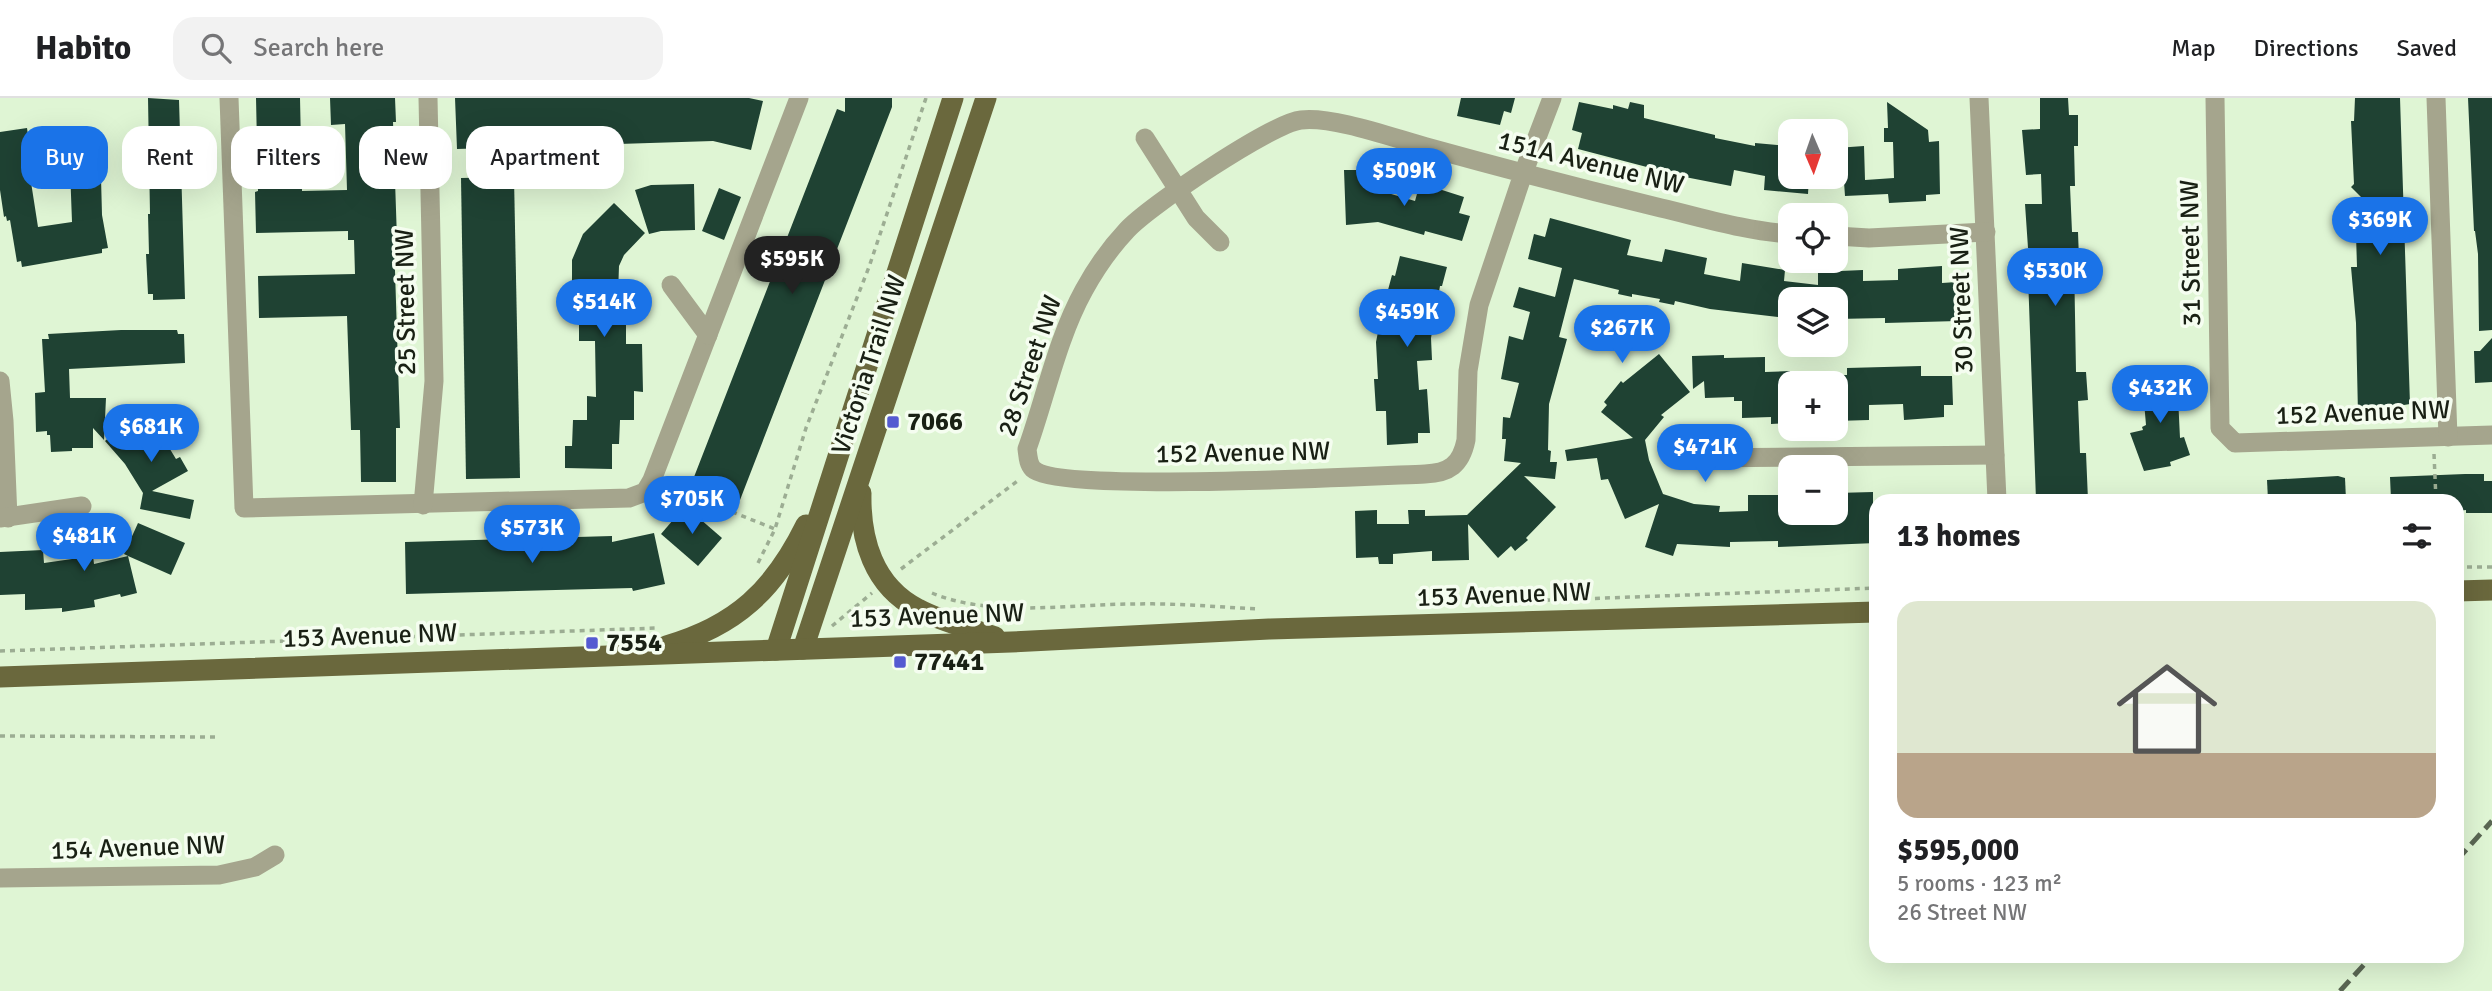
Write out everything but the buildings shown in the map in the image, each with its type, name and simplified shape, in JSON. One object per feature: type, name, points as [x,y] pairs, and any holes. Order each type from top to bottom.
[{"type":"main road","name":"Victoria Trail NW","points":[[776,650],[953,98]]},
{"type":"main road","name":"Victoria Trail NW","points":[[803,649],[986,98]]},
{"type":"main road","points":[[634,655],[694,638],[727,622],[745,609],[788,556],[835,466]]},
{"type":"main road","points":[[862,476],[861,512],[865,541],[874,566],[884,582],[916,609],[1011,642]]},
{"type":"main road","points":[[2464,591],[2492,590]]},
{"type":"main road","name":"153 Avenue NW","points":[[0,677],[1011,642],[1269,629],[1869,612]]},
{"type":"street","points":[[229,98],[244,508],[629,498],[645,487],[708,335],[799,98]]},
{"type":"street","name":"25 Street NW","points":[[423,505],[432,430],[434,381],[428,98]]},
{"type":"street","points":[[1523,174],[1552,98]]},
{"type":"street","name":"30 Street NW","points":[[1979,98],[1997,494]]},
{"type":"street","name":"31 Street NW","points":[[2215,98],[2220,428],[2235,443]]},
{"type":"street","points":[[2436,98],[2441,437]]},
{"type":"street","name":"151A Avenue NW","points":[[1299,120],[1311,119],[1345,125],[1523,174],[1761,232],[1778,233]]},
{"type":"street","name":"28 Street NW","points":[[1033,469],[1028,461],[1027,449],[1059,349],[1084,290],[1098,267],[1128,229],[1177,190],[1287,122],[1299,120]]},
{"type":"street","points":[[1145,138],[1196,218],[1220,242]]},
{"type":"street","name":"152 Avenue NW","points":[[1033,469],[1059,477],[1120,482],[1169,482],[1425,474],[1454,467],[1464,451],[1466,440],[1466,383],[1479,305],[1523,174]]},
{"type":"street","points":[[1848,237],[1986,232]]},
{"type":"street","points":[[671,285],[708,335]]},
{"type":"street","points":[[0,381],[4,421],[4,518],[82,506]]},
{"type":"street","name":"152 Avenue NW","points":[[2235,443],[2492,435]]},
{"type":"street","points":[[1693,458],[1995,455]]},
{"type":"street","name":"154 Avenue NW","points":[[0,878],[219,875],[255,867],[275,855]]},
{"type":"path","points":[[755,568],[775,529],[806,428],[869,267],[926,98]]},
{"type":"path","points":[[2436,494],[2441,437]]},
{"type":"path","points":[[893,575],[1033,469]]},
{"type":"path","points":[[645,487],[775,529]]},
{"type":"path","points":[[2464,568],[2492,566]]},
{"type":"path","points":[[901,569],[908,576]]},
{"type":"path","points":[[824,632],[879,587]]},
{"type":"path","points":[[1525,600],[1869,588]]},
{"type":"path","points":[[927,590],[957,602],[986,607],[1136,604],[1268,608]]},
{"type":"path","points":[[0,651],[661,628]]},
{"type":"path","points":[[0,736],[216,737]]},
{"type":"railway","points":[[2464,852],[2492,821]]},
{"type":"railway","points":[[2340,991],[2366,963]]},
{"type":"place","name":"7066","points":[[893,422]]},
{"type":"place","name":"7554","points":[[592,643]]},
{"type":"place","name":"77441","points":[[900,662]]}]
